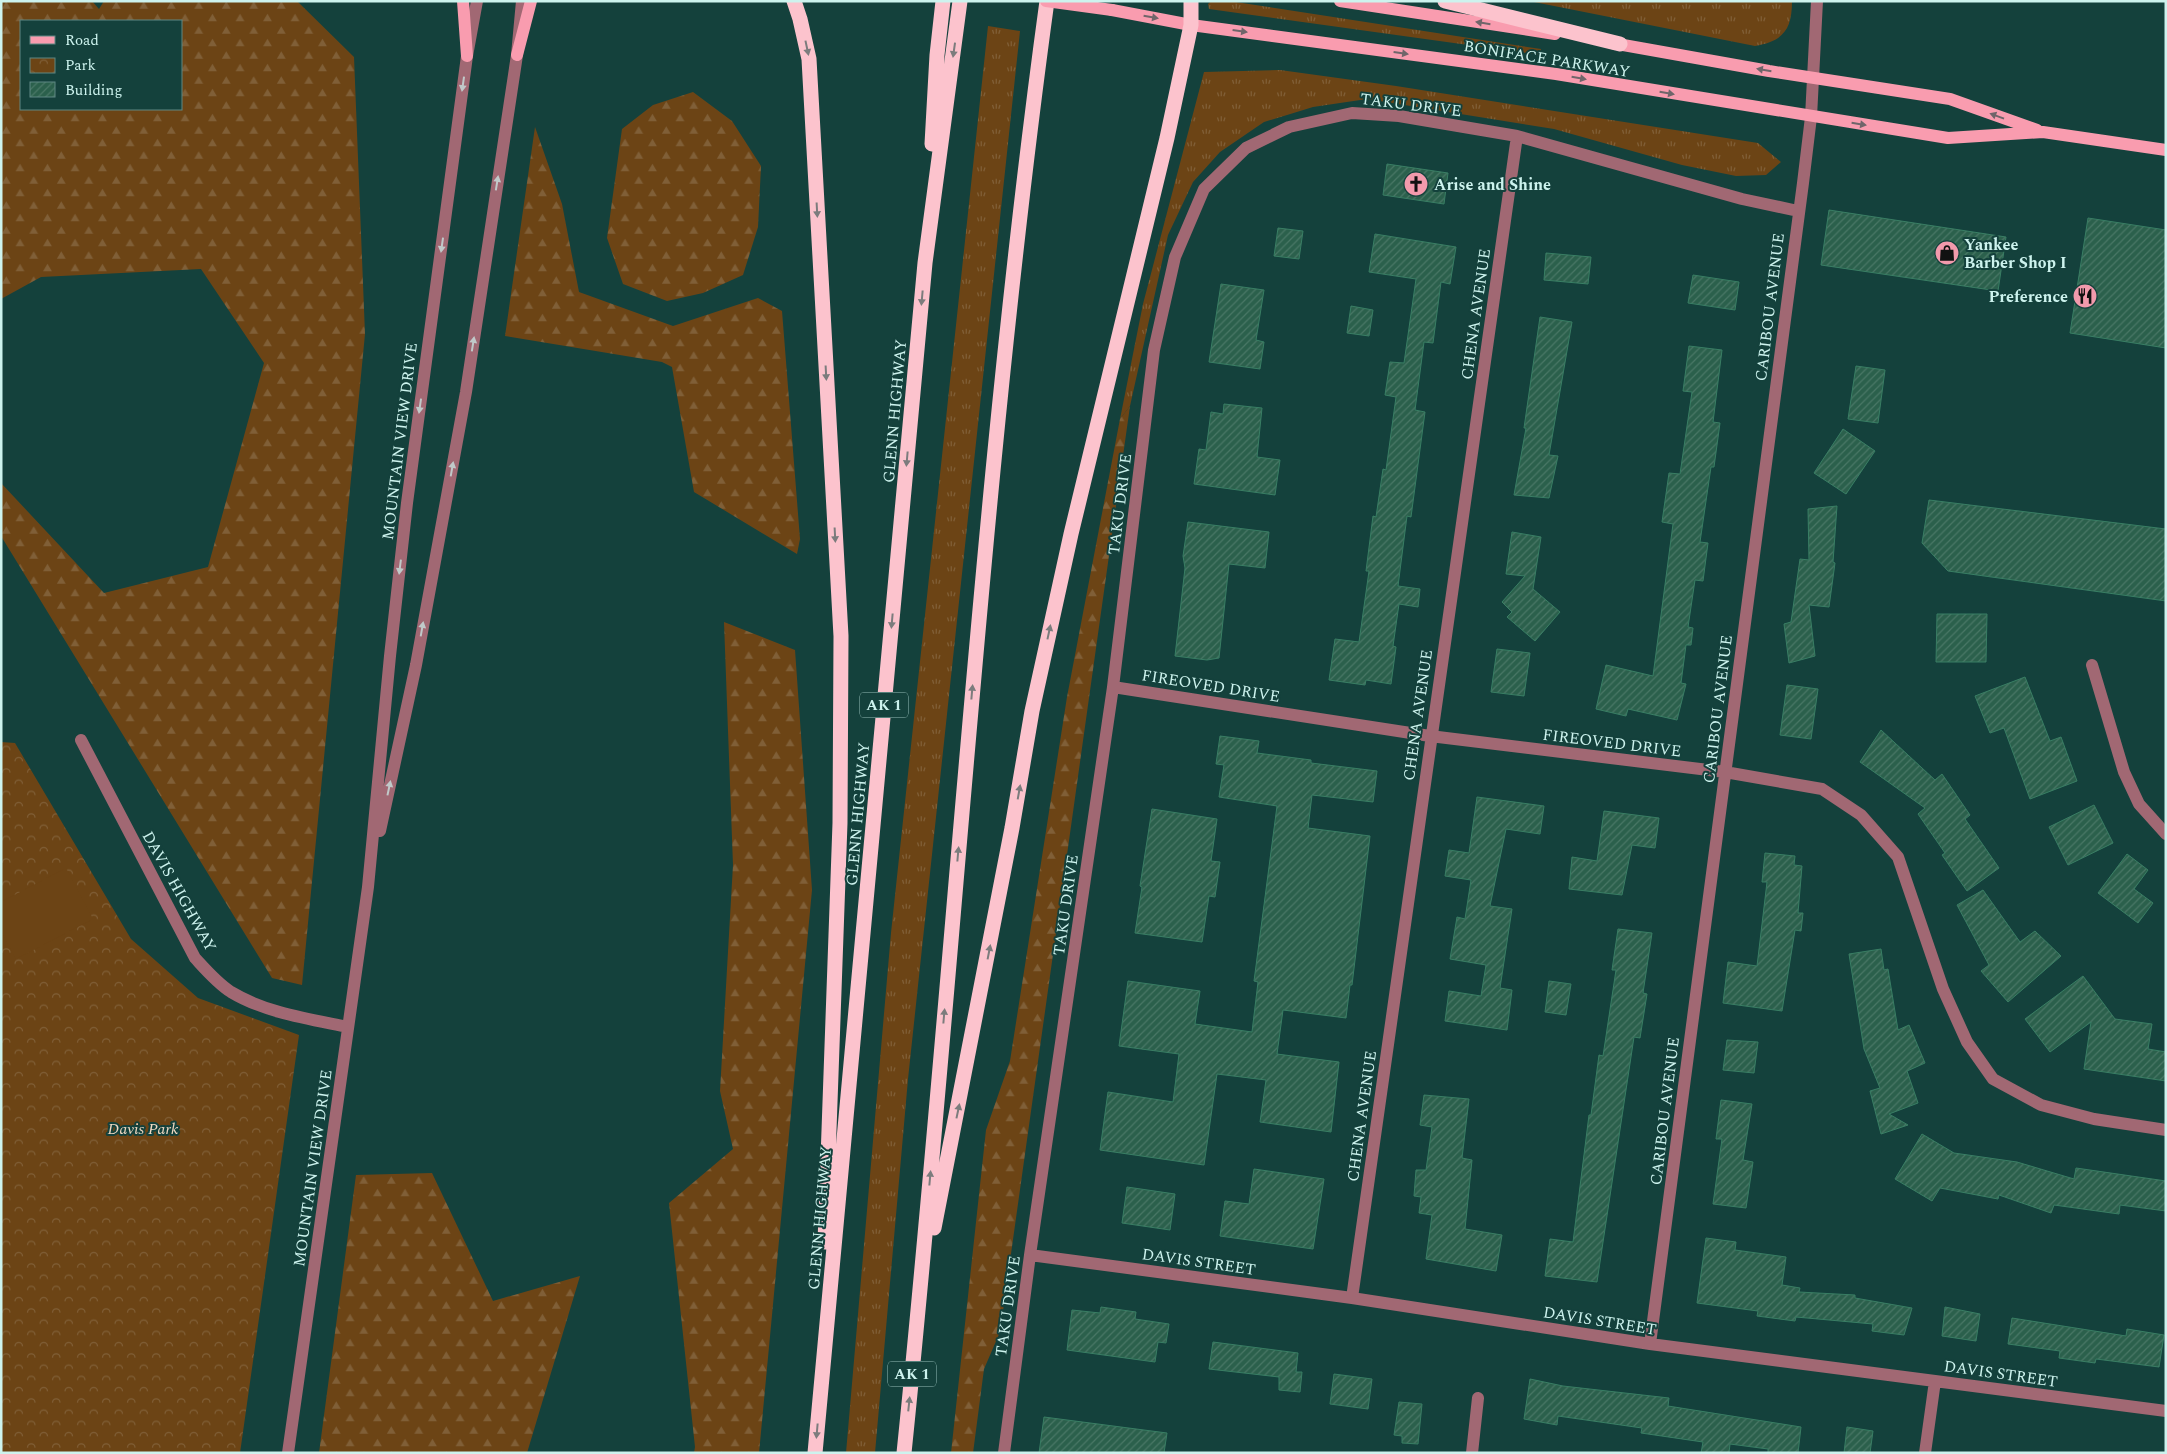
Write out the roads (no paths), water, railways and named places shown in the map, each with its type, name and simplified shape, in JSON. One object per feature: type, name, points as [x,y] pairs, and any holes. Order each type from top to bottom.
[{"type":"highway","points":[[794,1],[809,59],[840,636],[840,823],[819,1409]]},
{"type":"highway","points":[[926,264],[937,55],[943,1]]},
{"type":"highway","name":"GLENN HIGHWAY","points":[[815,1453],[926,264],[960,1]]},
{"type":"highway","name":"AK 1","points":[[904,1453],[920,1296],[991,480],[1024,173],[1046,1]]},
{"type":"highway","points":[[920,1296],[965,1076],[1032,711],[1071,534],[1168,138],[1191,25],[1191,1]]},
{"type":"highway","points":[[1445,1],[1620,44]]},
{"type":"main road","points":[[463,1],[467,56]]},
{"type":"main road","points":[[517,55],[532,1]]},
{"type":"main road","name":"BONIFACE PARKWAY","points":[[1046,1],[1112,10],[1191,25],[1556,74],[1948,138],[2043,132]]},
{"type":"main road","name":"BONIFACE PARKWAY","points":[[1340,1],[1620,44],[1950,100],[2043,132],[2166,150]]},
{"type":"street","name":"MOUNTAIN VIEW DRIVE","points":[[288,1453],[368,887],[407,503],[467,56],[477,1]]},
{"type":"street","name":"MOUNTAIN VIEW DRIVE","points":[[368,887],[416,665],[466,392],[517,55],[522,1]]},
{"type":"street","name":"CARIBOU AVENUE","points":[[1650,1344],[1811,117],[1817,1]]},
{"type":"street","name":"TAKU DRIVE","points":[[1004,1453],[1030,1255],[1113,687],[1154,350],[1175,257],[1204,189],[1246,148],[1289,127],[1352,113],[1399,116],[1517,136],[1742,199],[1798,211]]},
{"type":"street","name":"CHENA AVENUE","points":[[1352,1298],[1430,736],[1517,136]]},
{"type":"street","points":[[2092,665],[2124,772],[2139,804],[2166,834]]},
{"type":"street","name":"FIREOVED DRIVE","points":[[1113,687],[1430,736],[1725,772],[1822,789],[1861,815],[1898,856],[1943,989],[1967,1042],[1993,1079],[2041,1105],[2094,1119],[2166,1130]]},
{"type":"street","name":"DAVIS HIGHWAY","points":[[81,740],[195,958],[230,991],[253,1004],[307,1019],[348,1027]]},
{"type":"street","name":"DAVIS STREET","points":[[1030,1255],[1352,1298],[1650,1344],[2166,1412]]},
{"type":"street","points":[[1925,1453],[1935,1381]]},
{"type":"street","points":[[1472,1453],[1478,1398]]},
{"type":"place","name":"Arise and Shine","points":[[1416,184]]},
{"type":"place","name":"Yankee Barber Shop I","points":[[1947,253]]},
{"type":"place","name":"Preference","points":[[2085,296]]},
{"type":"park label","name":"Davis Park","points":[[143,1128]]}]
